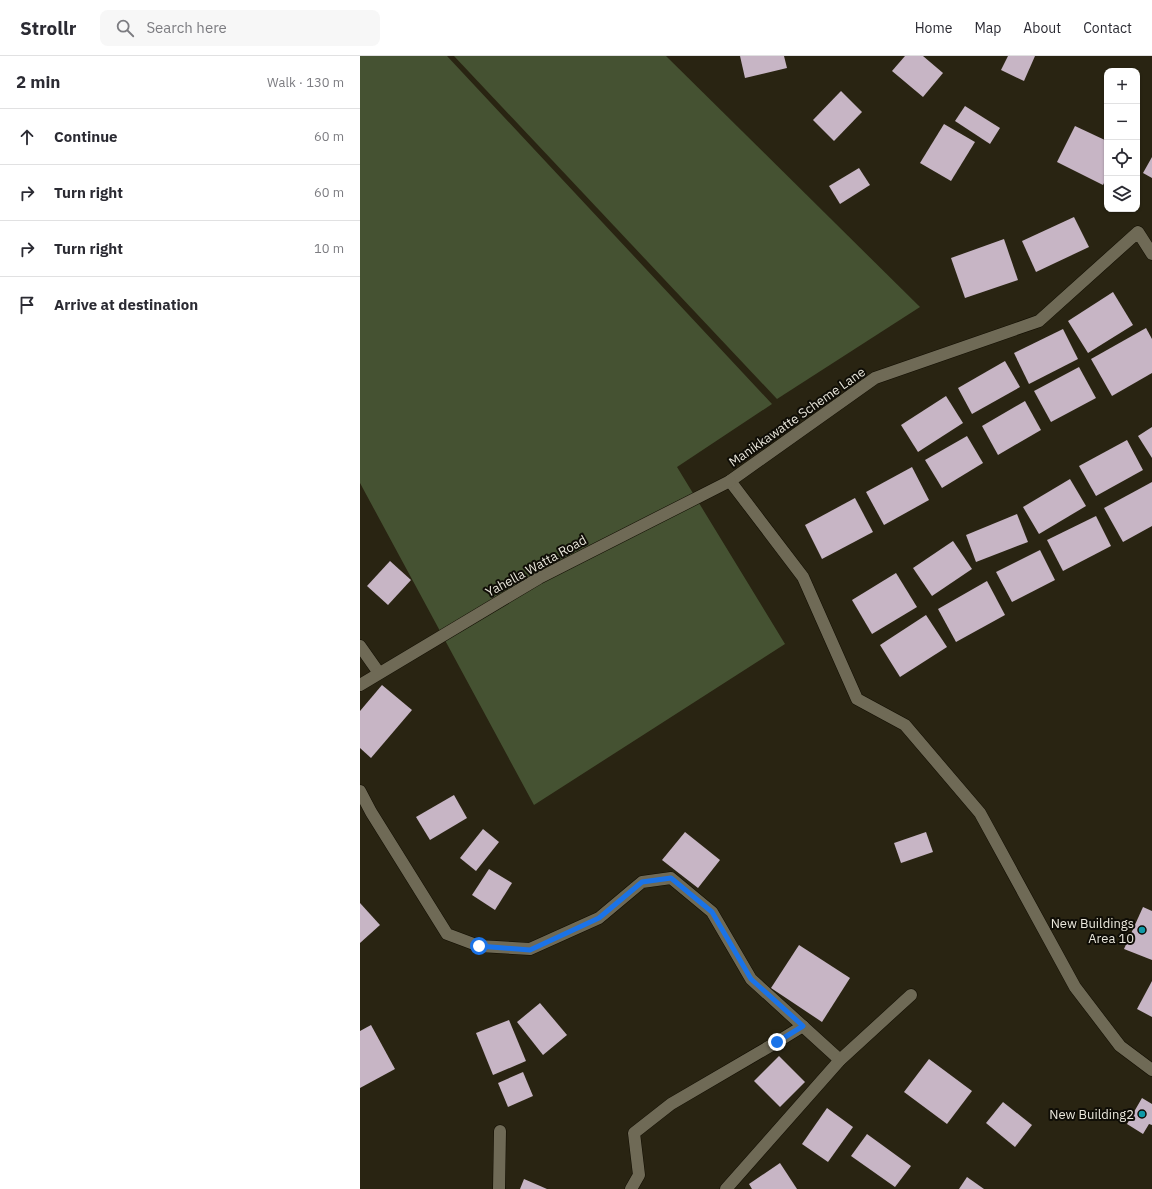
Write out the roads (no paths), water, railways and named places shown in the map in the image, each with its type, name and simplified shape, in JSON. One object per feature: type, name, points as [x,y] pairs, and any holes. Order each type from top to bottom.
[{"type":"street","name":"Manikkawatte Scheme Lane","points":[[1152,254],[1138,232],[1039,321],[875,378],[730,481],[803,577],[857,699],[905,725],[980,813],[1074,987],[1120,1046],[1152,1070]]},
{"type":"street","name":"Yahella Watta Road","points":[[360,685],[540,578],[730,481]]},
{"type":"street","points":[[360,646],[379,673]]},
{"type":"street","points":[[360,792],[370,812],[447,934],[479,946],[530,950],[599,918],[642,882],[671,878],[712,912],[751,979],[840,1060]]},
{"type":"street","points":[[726,1189],[840,1060],[911,995]]},
{"type":"street","points":[[630,1189],[639,1175],[634,1134],[670,1104],[803,1026]]},
{"type":"street","points":[[499,1189],[500,1131]]},
{"type":"place","name":"New Buildings Area 10","points":[[1142,930]]},
{"type":"place","name":"New Building2","points":[[1142,1114]]}]
